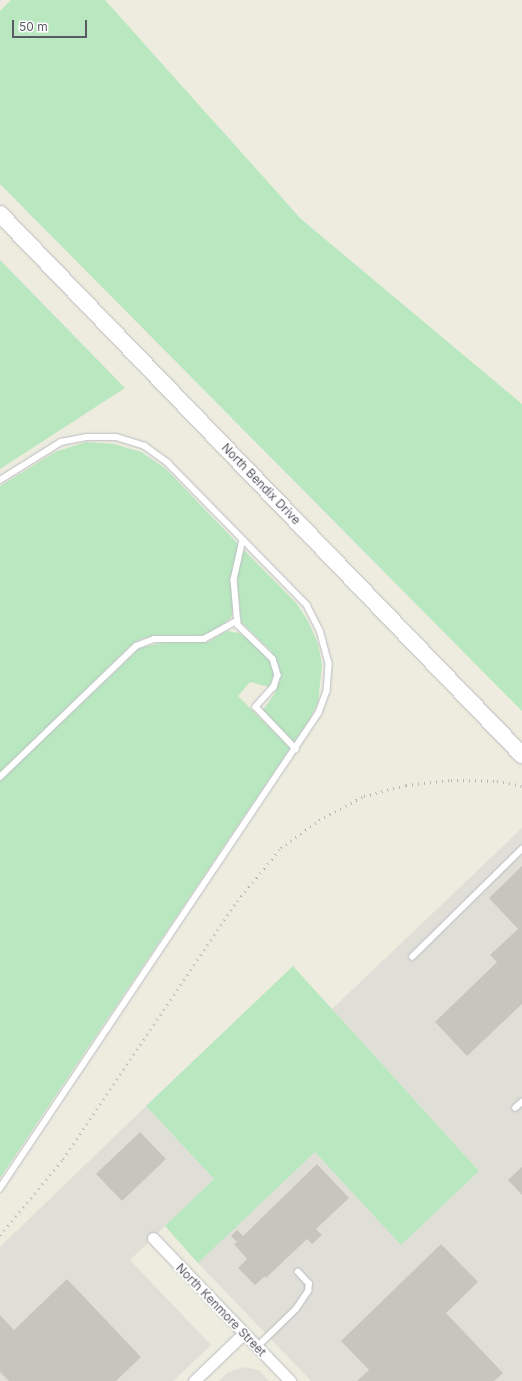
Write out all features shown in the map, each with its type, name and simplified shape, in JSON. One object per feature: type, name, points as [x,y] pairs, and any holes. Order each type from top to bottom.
[{"type":"street","name":"North Bendix Drive","points":[[0,214],[522,755]]},
{"type":"street","name":"North Kenmore Street","points":[[152,1238],[290,1381]]},
{"type":"street","points":[[194,1381],[244,1333]]},
{"type":"lane","points":[[0,480],[61,442],[86,437],[116,437],[145,446],[157,454],[307,605],[320,630],[329,664],[327,691],[319,713],[0,1189]]},
{"type":"lane","points":[[243,540],[235,572],[237,621],[241,630],[268,653],[277,668],[274,687],[256,707],[296,749]]},
{"type":"lane","points":[[0,777],[136,646],[154,639],[204,639],[237,621]]},
{"type":"lane","points":[[412,957],[522,849]]},
{"type":"lane","points":[[516,1108],[522,1102]]},
{"type":"lane","points":[[257,1347],[296,1309],[308,1291],[309,1284],[298,1272]]},
{"type":"shaded area","points":[[522,828],[522,1381],[311,1381],[198,1263],[315,1151],[401,1244],[479,1171],[332,1009]]},
{"type":"shaded area","points":[[146,1106],[214,1179],[130,1260],[211,1345],[173,1381],[0,1381],[0,1247]]},
{"type":"shaded area","points":[[243,1367],[259,1370],[269,1381],[219,1381],[227,1373]]},
{"type":"green space","points":[[11,0],[105,0],[301,219],[522,404],[522,711],[0,184],[0,11]]},
{"type":"green space","points":[[0,260],[125,388],[0,469]]},
{"type":"green space","points":[[86,442],[114,444],[141,452],[165,468],[238,544],[231,583],[233,611],[231,618],[208,635],[152,637],[141,639],[130,646],[0,773],[0,486],[55,452]]},
{"type":"green space","points":[[244,550],[297,604],[308,621],[318,644],[322,665],[318,702],[310,719],[294,742],[263,710],[275,693],[281,676],[278,663],[271,651],[241,622],[237,575]]},
{"type":"green space","points":[[227,631],[239,633],[256,645],[272,664],[275,672],[269,687],[250,682],[238,696],[290,748],[0,1178],[0,781],[140,648],[168,641],[208,642]]},
{"type":"green space","points":[[293,966],[479,1171],[401,1245],[315,1152],[198,1263],[165,1226],[214,1179],[146,1106]]},
{"type":"building","points":[[522,866],[522,1004],[467,1056],[435,1022],[497,962],[490,955],[518,929],[489,898]]},
{"type":"building","points":[[140,1132],[166,1159],[122,1201],[96,1174]]},
{"type":"building","points":[[317,1164],[349,1198],[316,1229],[322,1235],[312,1244],[307,1239],[266,1278],[265,1276],[255,1285],[238,1268],[247,1259],[234,1244],[237,1242],[231,1236],[237,1230],[243,1236]]},
{"type":"building","points":[[522,1167],[522,1195],[508,1180]]},
{"type":"building","points":[[441,1244],[478,1282],[446,1313],[503,1373],[494,1381],[357,1381],[369,1370],[341,1341]]},
{"type":"building","points":[[67,1279],[141,1357],[116,1381],[9,1381],[0,1372],[0,1315],[14,1330]]},
{"type":"railway","points":[[0,1235],[63,1159],[237,901],[281,848],[319,820],[364,796],[406,785],[451,780],[497,781],[522,786]]}]
